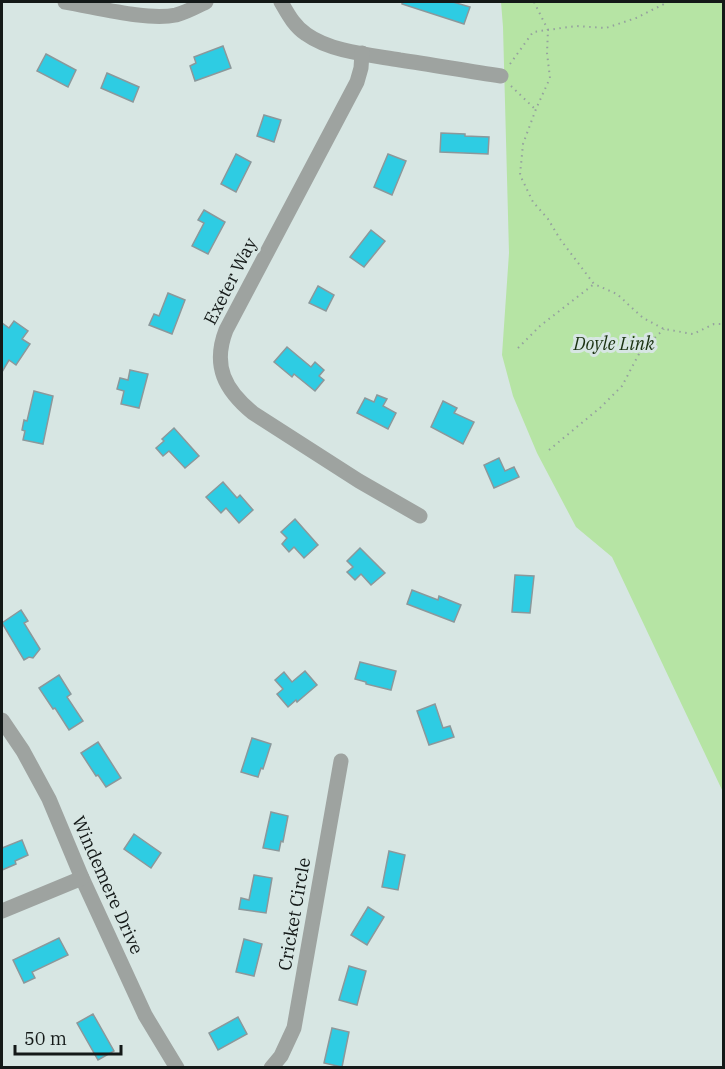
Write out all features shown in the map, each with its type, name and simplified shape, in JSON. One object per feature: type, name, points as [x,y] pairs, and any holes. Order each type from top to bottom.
[{"type":"street","points":[[65,2],[139,15],[158,16],[174,15],[206,2]]},
{"type":"street","points":[[281,2],[291,20],[307,35],[325,44],[362,53],[501,76]]},
{"type":"street","name":"Exeter Way","points":[[362,53],[357,82],[225,330],[220,350],[221,364],[224,379],[229,387],[239,400],[254,413],[359,481],[420,516]]},
{"type":"street","name":"Windemere Drive","points":[[2,720],[23,751],[49,799],[82,878],[145,1015],[177,1068]]},
{"type":"street","name":"Cricket Circle","points":[[271,1068],[281,1056],[294,1028],[341,761]]},
{"type":"street","points":[[2,911],[82,878]]},
{"type":"path","points":[[534,2],[548,30],[547,53],[550,78],[523,144],[519,175],[533,202],[548,219],[594,284],[617,294],[642,318],[664,328],[693,334],[714,324],[723,324]]},
{"type":"path","points":[[536,109],[501,76],[533,32],[576,26],[606,28],[636,18],[668,2]]},
{"type":"path","points":[[518,348],[540,326],[594,284]]},
{"type":"path","points":[[549,450],[601,407],[622,386],[640,352],[664,328]]},
{"type":"green space","name":"Doyle Link","points":[[501,2],[723,2],[723,792],[612,557],[576,527],[537,453],[513,396],[502,355],[509,253]]},
{"type":"building","points":[[402,2],[453,2],[470,7],[464,24],[402,4]]},
{"type":"building","points":[[223,46],[231,68],[195,81],[190,66],[196,63],[194,57]]},
{"type":"building","points":[[46,54],[76,70],[68,87],[37,71]]},
{"type":"building","points":[[107,73],[139,87],[133,102],[101,88]]},
{"type":"building","points":[[264,115],[281,120],[274,142],[257,136]]},
{"type":"building","points":[[441,133],[489,137],[488,154],[440,152]]},
{"type":"building","points":[[236,154],[251,162],[236,192],[221,184]]},
{"type":"building","points":[[388,154],[406,161],[392,195],[374,187]]},
{"type":"building","points":[[204,210],[225,222],[208,254],[192,246],[204,223],[198,220]]},
{"type":"building","points":[[371,230],[385,241],[364,267],[350,257]]},
{"type":"building","points":[[318,286],[334,295],[326,311],[309,303]]},
{"type":"building","points":[[168,293],[185,300],[172,334],[149,325],[154,314],[159,316]]},
{"type":"building","points":[[14,321],[28,331],[22,339],[30,344],[16,365],[9,360],[2,372],[2,323],[9,328]]},
{"type":"building","points":[[287,347],[311,367],[315,362],[324,370],[319,376],[324,380],[315,391],[294,374],[292,377],[274,362]]},
{"type":"building","points":[[130,370],[148,374],[139,408],[121,404],[124,391],[117,389],[120,378],[128,380]]},
{"type":"building","points":[[34,391],[53,396],[43,444],[23,440],[24,420],[27,421]]},
{"type":"building","points":[[377,395],[387,399],[383,406],[396,413],[388,429],[357,413],[365,398],[374,402]]},
{"type":"building","points":[[443,401],[457,408],[454,413],[474,422],[463,444],[431,427]]},
{"type":"building","points":[[174,428],[199,456],[185,468],[169,451],[163,456],[156,448]]},
{"type":"building","points":[[499,458],[505,471],[514,467],[519,477],[494,488],[484,465]]},
{"type":"building","points":[[223,482],[237,498],[240,495],[253,510],[239,523],[226,508],[221,513],[206,497]]},
{"type":"building","points":[[295,519],[318,545],[304,558],[294,547],[289,552],[282,544],[287,538],[281,532]]},
{"type":"building","points":[[360,548],[385,573],[371,585],[361,574],[355,580],[347,572],[353,567],[347,561]]},
{"type":"building","points":[[515,575],[534,576],[530,613],[512,612]]},
{"type":"building","points":[[412,590],[438,600],[439,596],[461,605],[454,622],[407,604]]},
{"type":"building","points":[[21,610],[28,621],[24,623],[40,649],[33,658],[29,657],[24,660],[2,623]]},
{"type":"building","points":[[360,662],[396,671],[391,690],[355,679]]},
{"type":"building","points":[[305,671],[317,685],[288,707],[277,694],[283,689],[275,680],[284,672],[292,682]]},
{"type":"building","points":[[59,675],[71,694],[67,697],[83,721],[69,730],[39,688]]},
{"type":"building","points":[[435,704],[443,728],[450,726],[454,737],[429,745],[417,711]]},
{"type":"building","points":[[252,738],[271,744],[258,777],[241,772]]},
{"type":"building","points":[[98,742],[121,778],[106,787],[81,753]]},
{"type":"building","points":[[271,812],[288,816],[279,851],[263,848]]},
{"type":"building","points":[[134,834],[161,853],[151,868],[124,849]]},
{"type":"building","points":[[22,840],[28,855],[2,870],[2,848]]},
{"type":"building","points":[[389,851],[405,855],[398,890],[382,887]]},
{"type":"building","points":[[254,875],[272,878],[266,913],[239,909],[241,898],[249,900]]},
{"type":"building","points":[[368,907],[384,917],[367,945],[351,935]]},
{"type":"building","points":[[59,938],[68,955],[32,972],[35,978],[24,983],[13,960]]},
{"type":"building","points":[[244,939],[262,944],[254,976],[236,972]]},
{"type":"building","points":[[349,966],[366,971],[357,1005],[339,1000]]},
{"type":"building","points":[[93,1014],[114,1051],[98,1060],[77,1023]]},
{"type":"building","points":[[238,1017],[247,1034],[218,1050],[209,1033]]},
{"type":"building","points":[[332,1028],[349,1032],[342,1067],[324,1063]]}]
